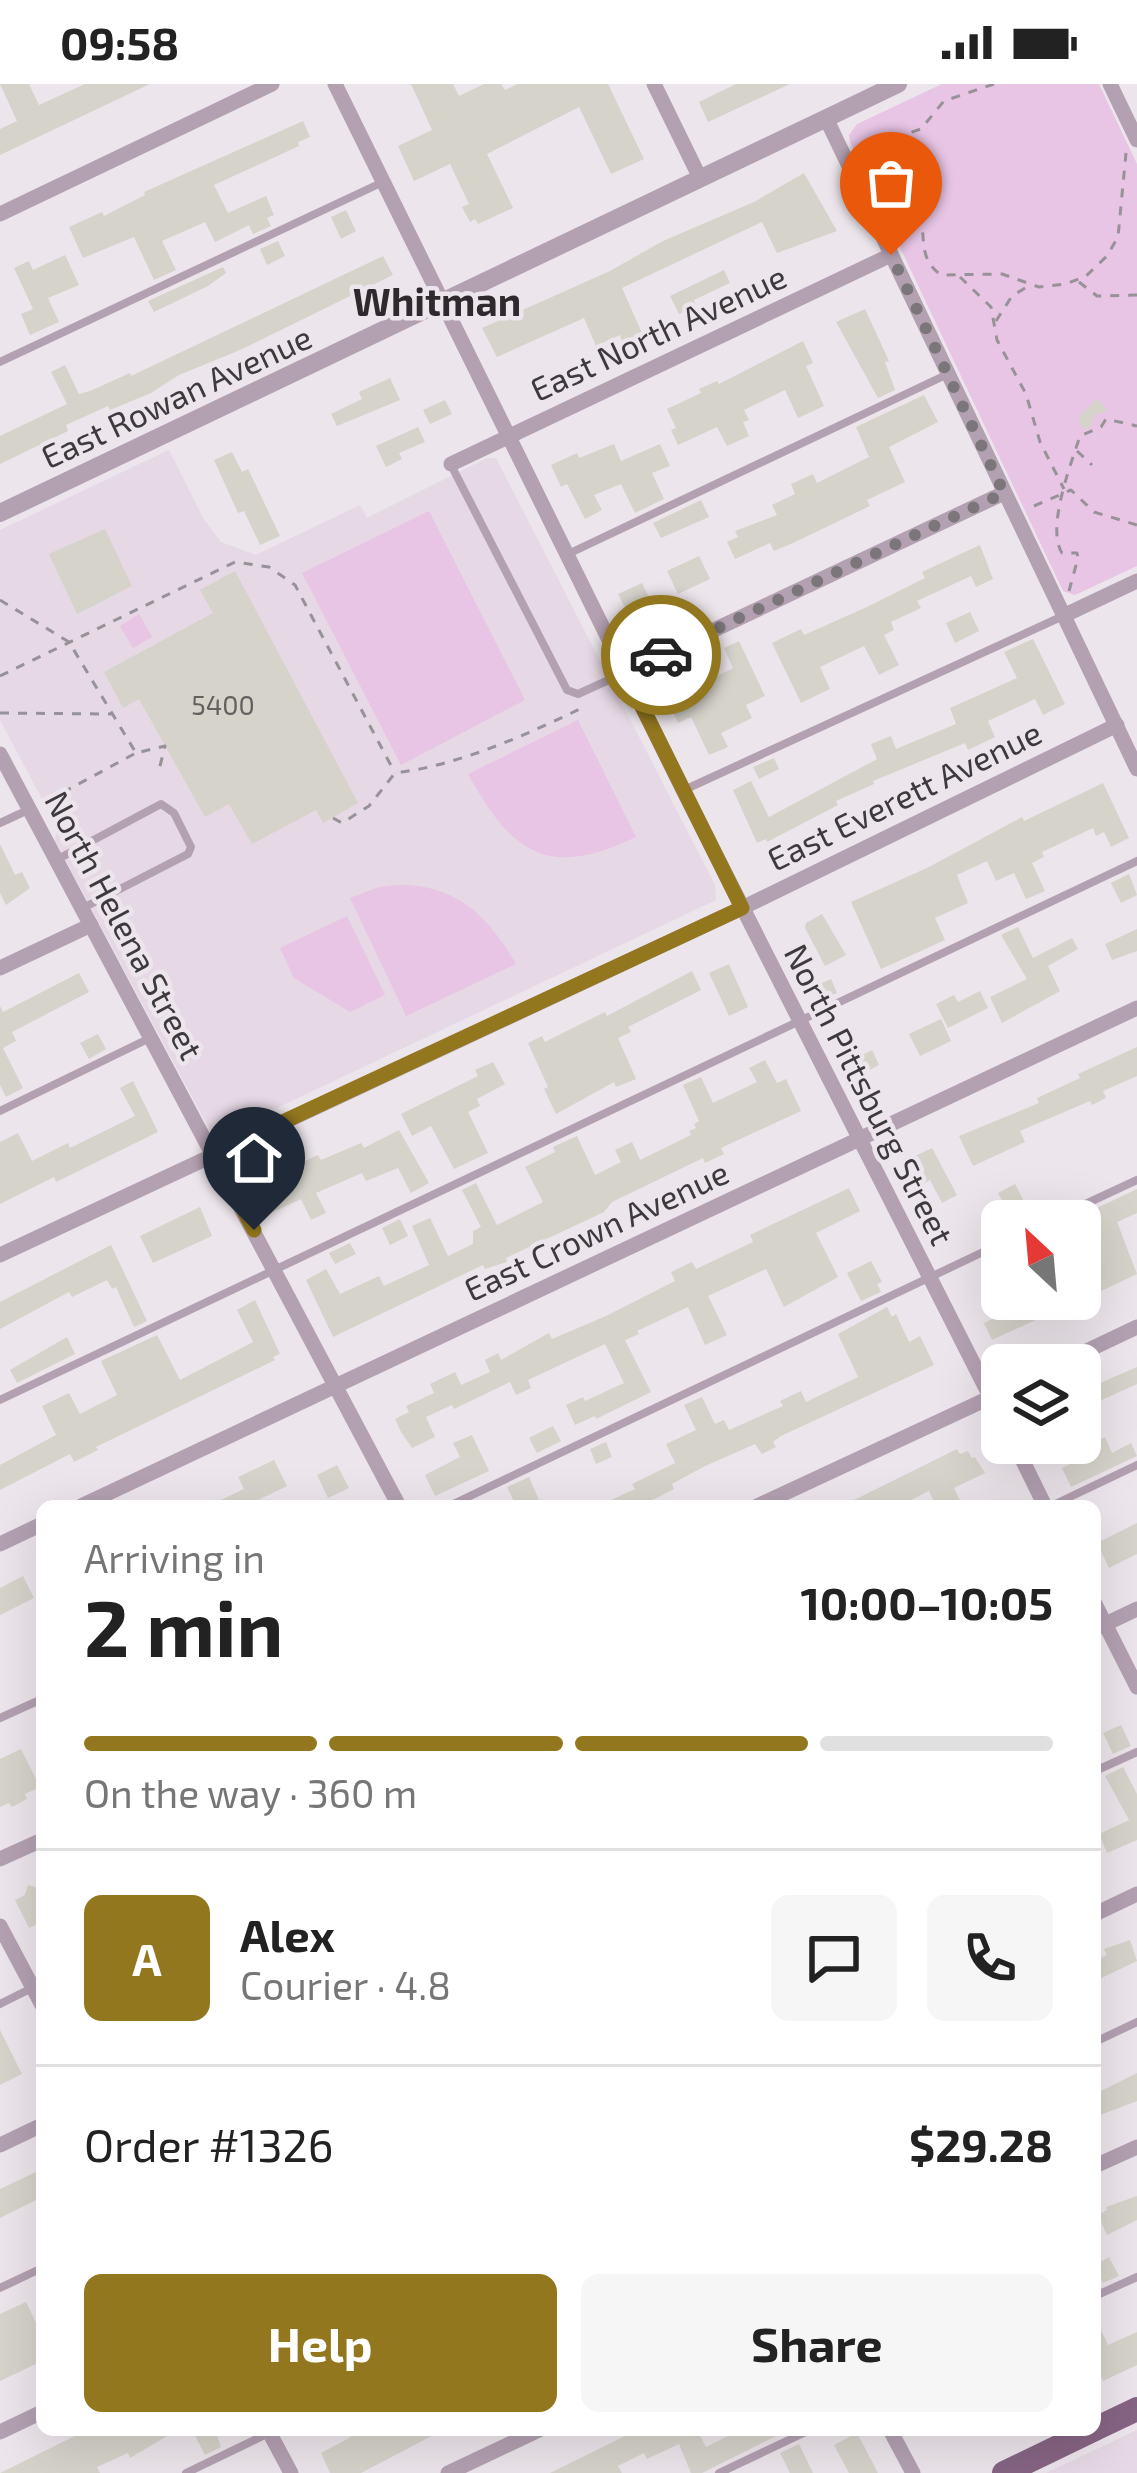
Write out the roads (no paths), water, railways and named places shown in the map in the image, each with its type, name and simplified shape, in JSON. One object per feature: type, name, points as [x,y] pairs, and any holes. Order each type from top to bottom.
[{"type":"main road","points":[[1101,2427],[1137,2409]]},
{"type":"main road","points":[[1004,2473],[1081,2436]]},
{"type":"street","points":[[0,214],[272,84]]},
{"type":"street","name":"North Pittsburg Street","points":[[335,84],[742,908],[929,1277],[981,1369]]},
{"type":"street","points":[[654,84],[700,178]]},
{"type":"street","name":"East Rowan Avenue","points":[[0,513],[898,84]]},
{"type":"street","points":[[1110,84],[1132,146]]},
{"type":"street","points":[[826,118],[1137,769]]},
{"type":"street","name":"East North Avenue","points":[[451,464],[891,255]]},
{"type":"street","points":[[625,672],[1004,493]]},
{"type":"street","points":[[1065,615],[1137,581]]},
{"type":"street","name":"East Everett Avenue","points":[[0,1255],[742,908],[1117,725]]},
{"type":"street","name":"North Helena Street","points":[[0,754],[396,1500]]},
{"type":"street","points":[[0,968],[91,925]]},
{"type":"street","name":"East Crown Avenue","points":[[94,1500],[1137,1008]]},
{"type":"street","points":[[1101,1344],[1137,1327]]},
{"type":"street","points":[[770,1500],[981,1402]]},
{"type":"street","points":[[1025,1464],[1045,1500]]},
{"type":"street","points":[[0,1544],[36,1527]]},
{"type":"street","points":[[1101,1627],[1137,1609]]},
{"type":"street","points":[[1101,1629],[1137,1687]]},
{"type":"street","points":[[0,1859],[36,1843]]},
{"type":"street","points":[[1101,1911],[1137,1894]]},
{"type":"street","points":[[0,1926],[36,1984]]},
{"type":"street","points":[[0,2145],[36,2128]]},
{"type":"street","points":[[1101,2163],[1137,2146]]},
{"type":"street","points":[[0,2432],[36,2415]]},
{"type":"street","points":[[273,2436],[291,2473]]},
{"type":"street","points":[[448,2473],[526,2436]]},
{"type":"street","points":[[893,2436],[913,2473]]},
{"type":"lane","points":[[0,362],[383,182]]},
{"type":"lane","points":[[567,554],[948,374]]},
{"type":"lane","points":[[451,464],[567,690],[578,694],[625,672]]},
{"type":"lane","points":[[683,790],[1065,615]]},
{"type":"lane","points":[[56,860],[161,803],[174,813],[190,847],[188,854],[82,908]]},
{"type":"lane","points":[[0,824],[29,809]]},
{"type":"lane","points":[[0,1400],[1137,861]]},
{"type":"lane","points":[[0,1111],[152,1037]]},
{"type":"lane","points":[[1094,1200],[1137,1180]]},
{"type":"lane","points":[[461,1500],[981,1253]]},
{"type":"lane","points":[[1061,1500],[1137,1465]]},
{"type":"lane","points":[[0,1718],[36,1702]]},
{"type":"lane","points":[[1101,1769],[1137,1751]]},
{"type":"lane","points":[[0,2004],[36,1986]]},
{"type":"lane","points":[[1101,2039],[1137,2022]]},
{"type":"lane","points":[[0,2288],[36,2271]]},
{"type":"lane","points":[[1101,2293],[1137,2277]]},
{"type":"lane","points":[[186,2473],[261,2436]]},
{"type":"lane","points":[[719,2473],[797,2436]]},
{"type":"district","name":"Whitman","points":[[437,300]]}]
